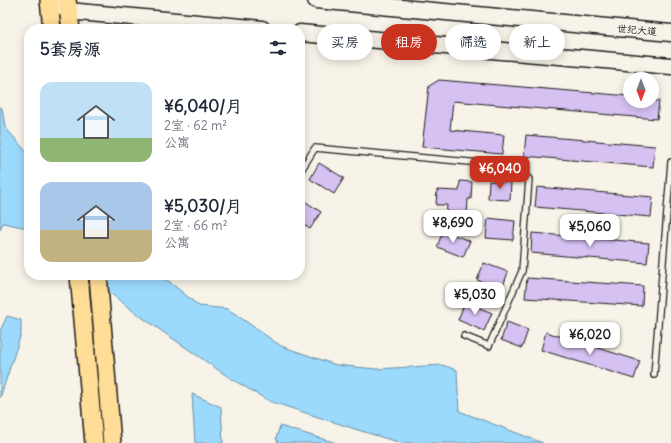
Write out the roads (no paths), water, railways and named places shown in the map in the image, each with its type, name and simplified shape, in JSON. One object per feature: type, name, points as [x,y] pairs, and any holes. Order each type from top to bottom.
[{"type":"main road","points":[[49,0],[51,24]]},
{"type":"main road","points":[[54,0],[67,6],[220,24]]},
{"type":"main road","name":"世纪大道","points":[[316,0],[671,33]]},
{"type":"main road","points":[[67,6],[70,24]]},
{"type":"main road","points":[[305,32],[671,66]]},
{"type":"main road","points":[[80,280],[94,443]]},
{"type":"main road","points":[[98,280],[112,443]]},
{"type":"lane","points":[[305,164],[315,148],[514,166],[529,179],[522,271],[489,346],[464,336]]},
{"type":"lane","points":[[654,375],[671,162]]},
{"type":"water","points":[[0,106],[2,108],[5,127],[24,149],[24,227],[3,223],[0,230]]},
{"type":"water","points":[[93,280],[167,280],[199,306],[228,309],[281,346],[336,365],[376,369],[442,365],[457,370],[459,411],[543,443],[401,443],[358,430],[269,401],[230,378],[137,314]]},
{"type":"water","points":[[7,316],[21,320],[21,334],[0,398],[0,331]]},
{"type":"water","points":[[192,394],[221,407],[223,443],[195,443]]},
{"type":"water","points":[[280,426],[336,443],[278,443],[276,438]]}]
